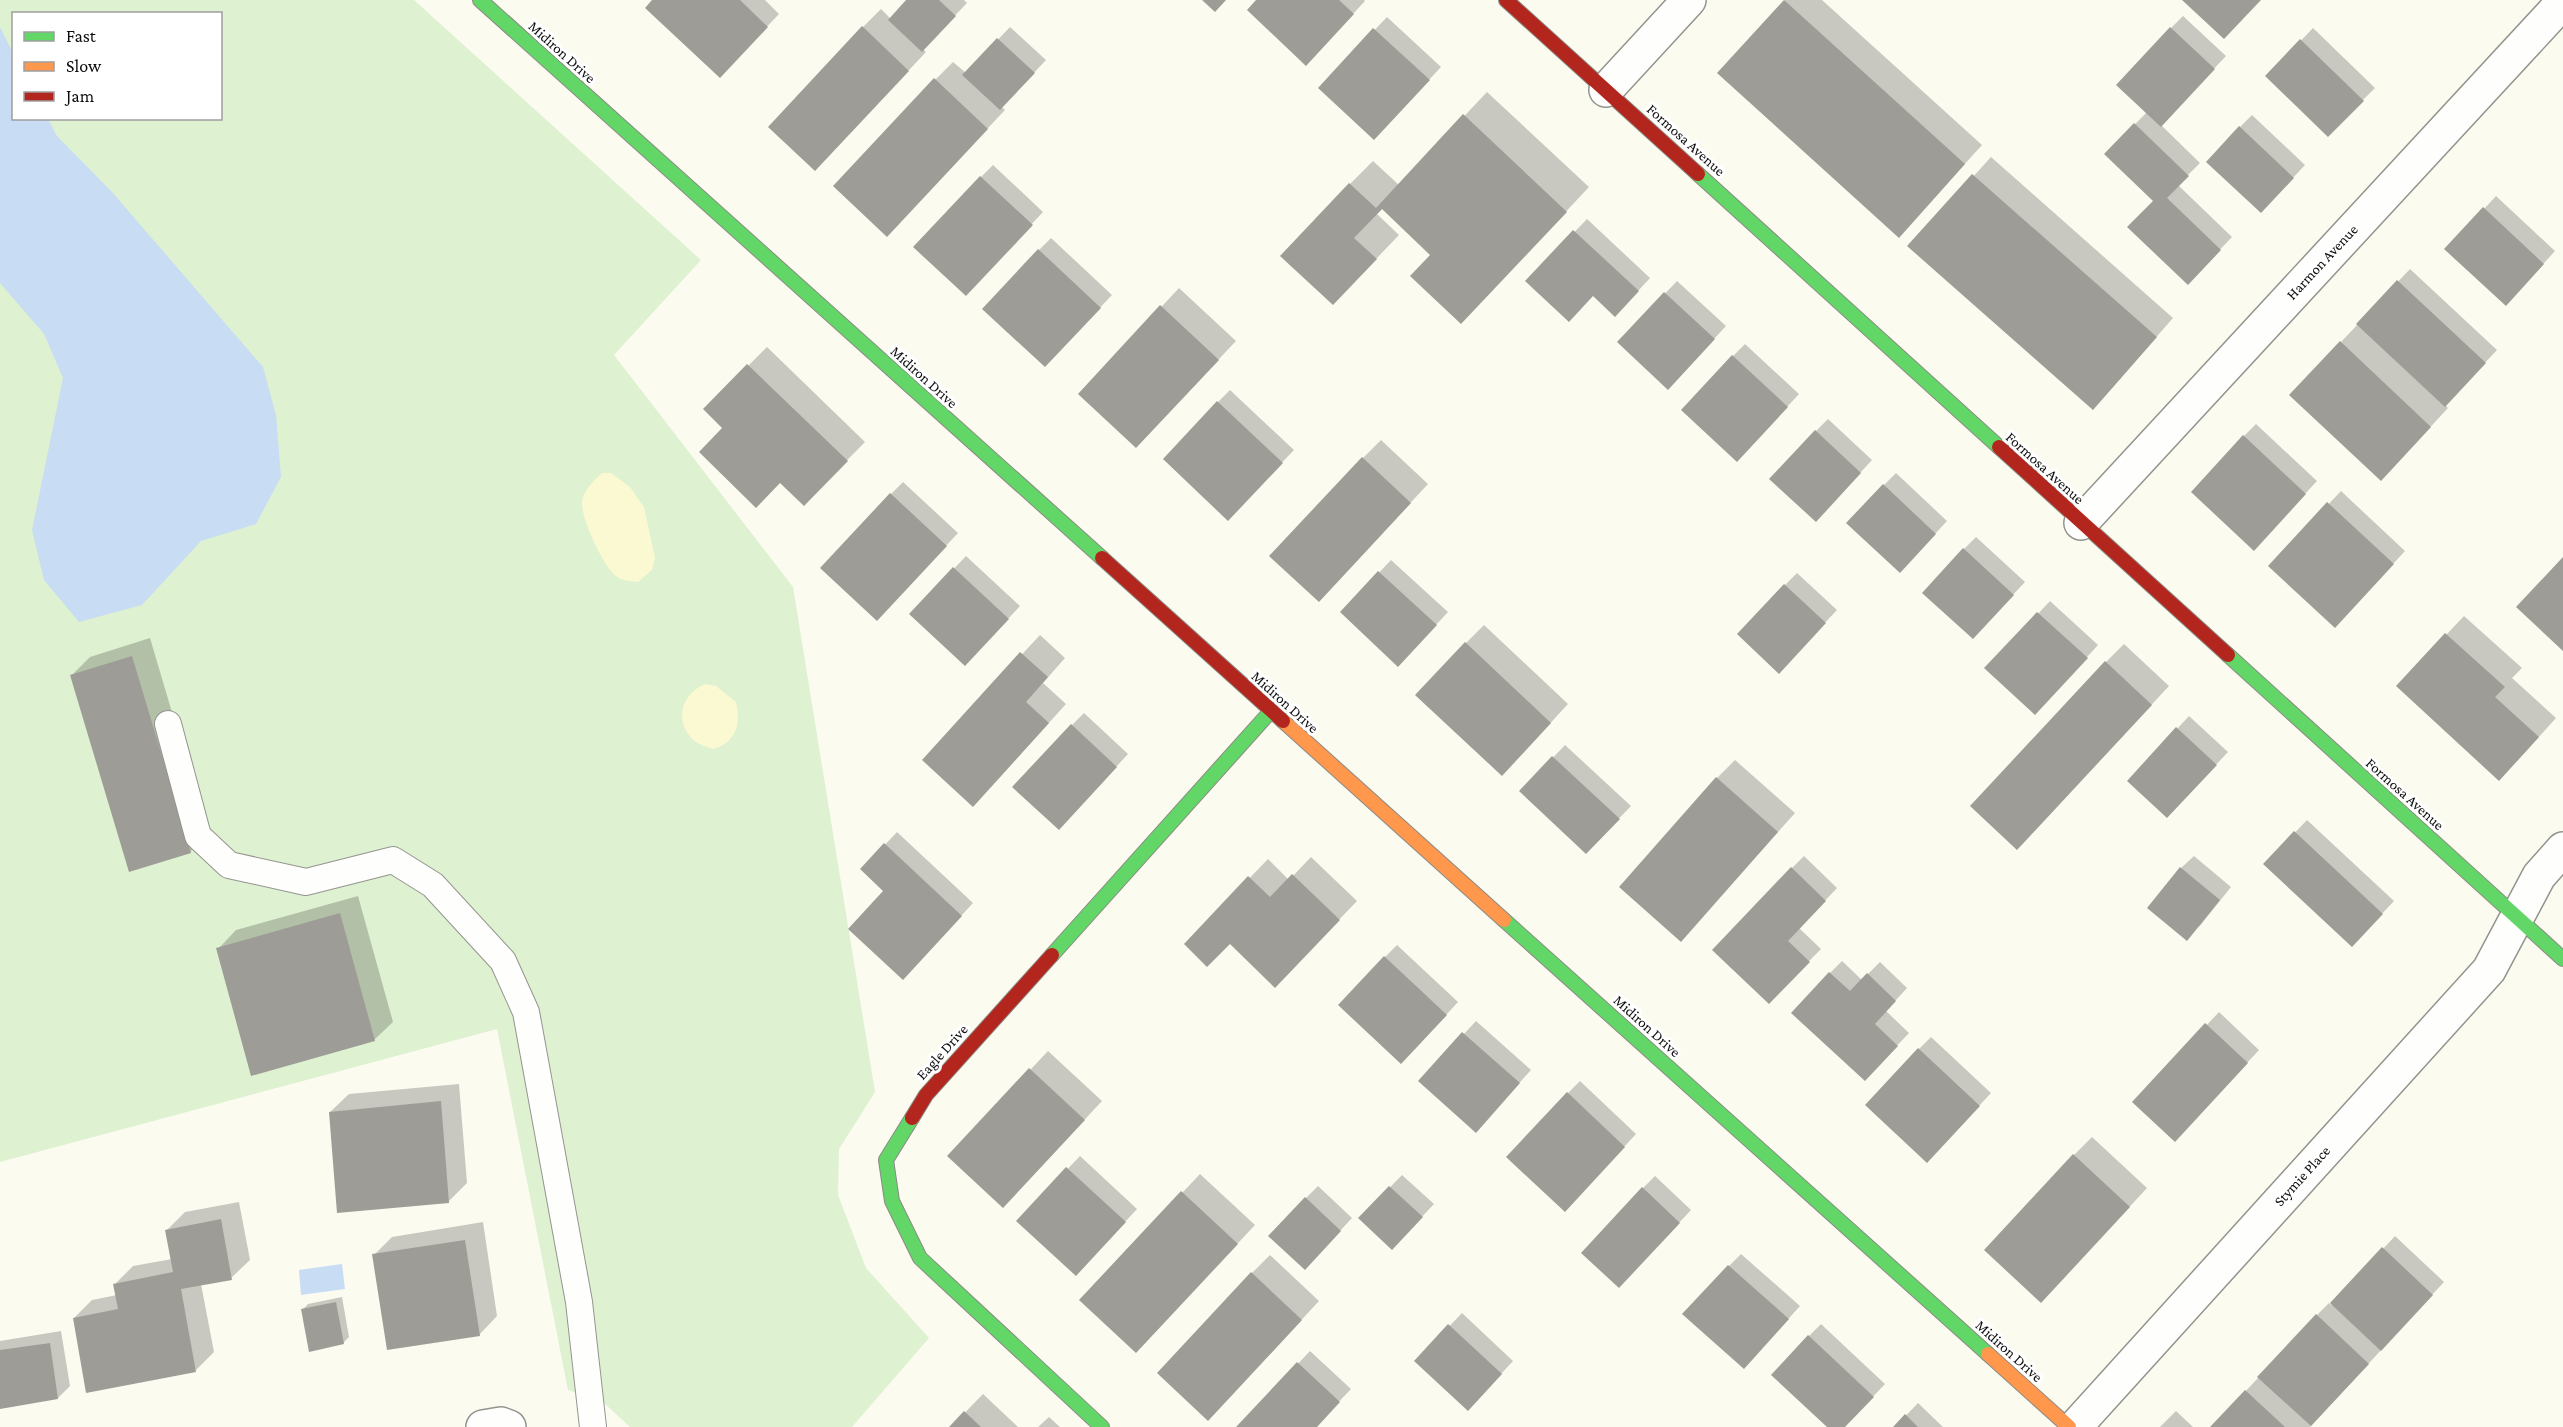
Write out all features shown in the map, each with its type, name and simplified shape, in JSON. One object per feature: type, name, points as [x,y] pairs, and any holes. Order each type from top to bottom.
[{"type":"street","name":"Midiron Drive","points":[[480,0],[2069,1427]]},
{"type":"street","name":"Formosa Avenue","points":[[1506,0],[2563,959]]},
{"type":"street","points":[[1606,90],[1689,0]]},
{"type":"street","name":"Harmon Avenue","points":[[2081,523],[2563,2]]},
{"type":"street","name":"Eagle Drive","points":[[1102,1427],[920,1258],[892,1202],[886,1160],[926,1095],[1270,711]]},
{"type":"street","name":"Stymie Place","points":[[2075,1427],[2489,970],[2539,876],[2563,849]]},
{"type":"street","points":[[483,1427],[501,1424],[509,1427]]},
{"type":"lane","points":[[168,724],[198,836],[229,865],[306,882],[393,860],[433,885],[503,961],[526,1012],[579,1302],[593,1427]]},
{"type":"shaded area","points":[[0,0],[414,0],[701,260],[614,355],[793,587],[875,1092],[839,1149],[838,1195],[866,1268],[929,1338],[852,1427],[630,1427],[603,1402],[568,1390],[497,1029],[0,1162]]},
{"type":"sand","points":[[602,473],[611,473],[630,487],[644,507],[655,558],[652,570],[638,582],[621,579],[611,571],[585,521],[582,504],[584,495]]},
{"type":"sand","points":[[706,684],[716,686],[736,702],[738,718],[736,731],[722,746],[714,749],[694,740],[682,720],[687,698],[692,692]]},
{"type":"water","points":[[0,27],[12,51],[12,120],[49,120],[57,136],[112,192],[263,367],[276,415],[281,477],[256,524],[201,541],[142,605],[79,622],[44,580],[32,530],[63,378],[44,334],[0,283]]},
{"type":"water","points":[[342,1264],[345,1289],[301,1295],[299,1270]]},
{"type":"building","points":[[652,0],[740,0],[768,27],[720,78],[645,8]]},
{"type":"building","points":[[906,0],[939,0],[956,16],[922,52],[888,20]]},
{"type":"building","points":[[1202,0],[1226,0],[1215,12]]},
{"type":"building","points":[[1256,0],[1339,0],[1354,14],[1306,66],[1247,10]]},
{"type":"building","points":[[1784,0],[1965,164],[1899,238],[1717,73]]},
{"type":"building","points":[[2182,0],[2261,0],[2224,39]]},
{"type":"building","points":[[862,26],[909,71],[815,171],[768,127]]},
{"type":"building","points":[[2170,27],[2215,69],[2161,127],[2116,85]]},
{"type":"building","points":[[1373,28],[1430,80],[1374,140],[1318,88]]},
{"type":"building","points":[[997,38],[1035,73],[1000,110],[962,75]]},
{"type":"building","points":[[2300,39],[2364,101],[2328,137],[2265,76]]},
{"type":"building","points":[[934,78],[988,129],[887,237],[833,186]]},
{"type":"building","points":[[1463,114],[1567,212],[1461,324],[1410,276],[1430,255],[1382,209],[1354,238],[1377,259],[1333,305],[1280,256],[1349,183],[1376,208]]},
{"type":"building","points":[[2134,123],[2189,176],[2167,198],[2221,250],[2188,285],[2127,227],[2153,201],[2104,154]]},
{"type":"building","points":[[2239,126],[2294,178],[2261,213],[2206,162]]},
{"type":"building","points":[[1972,174],[2157,337],[2093,410],[1907,246]]},
{"type":"building","points":[[980,176],[1033,225],[966,296],[913,247]]},
{"type":"building","points":[[2483,207],[2544,264],[2506,306],[2444,249]]},
{"type":"building","points":[[1573,230],[1639,291],[1615,317],[1593,296],[1569,322],[1525,281]]},
{"type":"building","points":[[1038,249],[1101,308],[1045,367],[982,309]]},
{"type":"building","points":[[2397,280],[2486,363],[2445,407],[2356,324]]},
{"type":"building","points":[[1664,292],[1715,339],[1668,390],[1617,342]]},
{"type":"building","points":[[1160,305],[1219,360],[1136,448],[1078,394]]},
{"type":"building","points":[[2340,341],[2431,427],[2381,481],[2289,395]]},
{"type":"building","points":[[1732,355],[1788,407],[1737,462],[1681,410]]},
{"type":"building","points":[[747,364],[848,461],[804,506],[780,483],[756,508],[699,452],[722,428],[703,409]]},
{"type":"building","points":[[1217,401],[1283,463],[1228,521],[1163,459]]},
{"type":"building","points":[[1815,430],[1861,473],[1816,522],[1769,479]]},
{"type":"building","points":[[2243,435],[2306,494],[2254,551],[2191,492]]},
{"type":"building","points":[[1362,457],[1411,503],[1319,602],[1269,556]]},
{"type":"building","points":[[1883,484],[1936,534],[1900,573],[1846,523]]},
{"type":"building","points":[[890,493],[947,546],[877,621],[820,568]]},
{"type":"building","points":[[2327,502],[2394,564],[2335,628],[2268,566]]},
{"type":"building","points":[[1963,548],[2014,595],[1973,639],[1922,593]]},
{"type":"building","points":[[2563,557],[2563,651],[2516,607]]},
{"type":"building","points":[[953,567],[1009,619],[965,666],[909,614]]},
{"type":"building","points":[[1378,571],[1437,625],[1398,667],[1340,612]]},
{"type":"building","points":[[1784,584],[1826,623],[1779,674],[1737,634]]},
{"type":"building","points":[[2037,612],[2088,658],[2035,715],[1984,668]]},
{"type":"building","points":[[2445,633],[2505,687],[2495,697],[2539,737],[2499,781],[2396,686]]},
{"type":"building","points":[[1465,642],[1551,723],[1502,776],[1415,695]]},
{"type":"building","points":[[1020,652],[1048,677],[1026,702],[1049,723],[973,807],[922,760]]},
{"type":"building","points":[[132,656],[191,853],[129,872],[70,675]]},
{"type":"building","points":[[2105,661],[2152,705],[2017,850],[1970,806]]},
{"type":"building","points":[[1071,724],[1117,767],[1059,830],[1012,787]]},
{"type":"building","points":[[2176,727],[2217,765],[2167,818],[2127,781]]},
{"type":"building","points":[[1552,756],[1620,819],[1586,854],[1519,791]]},
{"type":"building","points":[[1716,777],[1778,832],[1681,942],[1619,887]]},
{"type":"building","points":[[2294,831],[2383,914],[2352,947],[2263,864]]},
{"type":"building","points":[[884,843],[962,916],[903,980],[848,929],[883,891],[860,869]]},
{"type":"building","points":[[1791,867],[1826,901],[1788,941],[1810,962],[1769,1004],[1712,950]]},
{"type":"building","points":[[2180,867],[2220,900],[2187,941],[2147,908]]},
{"type":"building","points":[[1292,874],[1340,920],[1275,988],[1230,944],[1207,967],[1184,944],[1248,876],[1270,897]]},
{"type":"building","points":[[340,913],[375,1041],[251,1076],[216,948]]},
{"type":"building","points":[[1384,956],[1447,1015],[1401,1064],[1338,1005]]},
{"type":"building","points":[[1829,972],[1850,991],[1867,973],[1896,1001],[1875,1024],[1898,1046],[1865,1081],[1791,1013]]},
{"type":"building","points":[[2205,1023],[2248,1063],[2175,1142],[2132,1102]]},
{"type":"building","points":[[1462,1032],[1520,1083],[1476,1133],[1418,1081]]},
{"type":"building","points":[[1918,1048],[1980,1106],[1927,1163],[1865,1105]]},
{"type":"building","points":[[1029,1068],[1085,1120],[1003,1208],[947,1156]]},
{"type":"building","points":[[1567,1092],[1625,1147],[1565,1212],[1506,1157]]},
{"type":"building","points":[[441,1101],[449,1203],[337,1213],[329,1112]]},
{"type":"building","points":[[2073,1154],[2130,1207],[2041,1303],[1984,1250]]},
{"type":"building","points":[[1066,1167],[1126,1222],[1076,1276],[1016,1221]]},
{"type":"building","points":[[1389,1186],[1423,1217],[1392,1250],[1358,1218]]},
{"type":"building","points":[[1642,1187],[1680,1223],[1619,1288],[1581,1253]]},
{"type":"building","points":[[1181,1191],[1238,1244],[1136,1353],[1079,1300]]},
{"type":"building","points":[[1305,1197],[1341,1231],[1305,1270],[1268,1236]]},
{"type":"building","points":[[221,1219],[232,1280],[181,1289],[196,1372],[86,1393],[73,1318],[118,1309],[113,1284],[173,1272],[165,1230]]},
{"type":"building","points":[[465,1240],[480,1336],[387,1350],[372,1254]]},
{"type":"building","points":[[2382,1247],[2433,1295],[2381,1351],[2330,1303]]},
{"type":"building","points":[[1728,1265],[1789,1319],[1744,1369],[1682,1314]]},
{"type":"building","points":[[1251,1272],[1302,1320],[1208,1421],[1157,1373]]},
{"type":"building","points":[[336,1302],[344,1344],[309,1352],[301,1309]]},
{"type":"building","points":[[2316,1314],[2369,1364],[2311,1426],[2257,1377]]},
{"type":"building","points":[[1448,1324],[1502,1374],[1468,1411],[1414,1361]]},
{"type":"building","points":[[1808,1335],[1874,1397],[1845,1427],[1827,1427],[1771,1375]]},
{"type":"building","points":[[50,1343],[58,1399],[0,1409],[0,1350]]},
{"type":"building","points":[[1297,1362],[1340,1402],[1317,1427],[1236,1427]]},
{"type":"building","points":[[2245,1390],[2285,1427],[2210,1427]]},
{"type":"building","points":[[964,1411],[981,1427],[949,1427]]},
{"type":"building","points":[[1905,1414],[1918,1427],[1893,1427]]},
{"type":"traffic: fast","points":[[480,0],[1102,558]]},
{"type":"traffic: fast","points":[[1698,174],[1999,447]]},
{"type":"traffic: fast","points":[[2228,655],[2563,959]]},
{"type":"traffic: fast","points":[[1052,955],[1271,711]]},
{"type":"traffic: fast","points":[[1504,920],[1988,1354]]},
{"type":"traffic: fast","points":[[912,1118],[886,1160],[892,1201],[920,1258],[1102,1427]]},
{"type":"traffic: slow","points":[[1283,721],[1504,920]]},
{"type":"traffic: slow","points":[[1988,1354],[2069,1427]]},
{"type":"traffic: jam","points":[[1506,0],[1698,174]]},
{"type":"traffic: jam","points":[[1999,447],[2228,655]]},
{"type":"traffic: jam","points":[[1102,558],[1283,721]]},
{"type":"traffic: jam","points":[[912,1118],[926,1095],[1052,955]]}]
